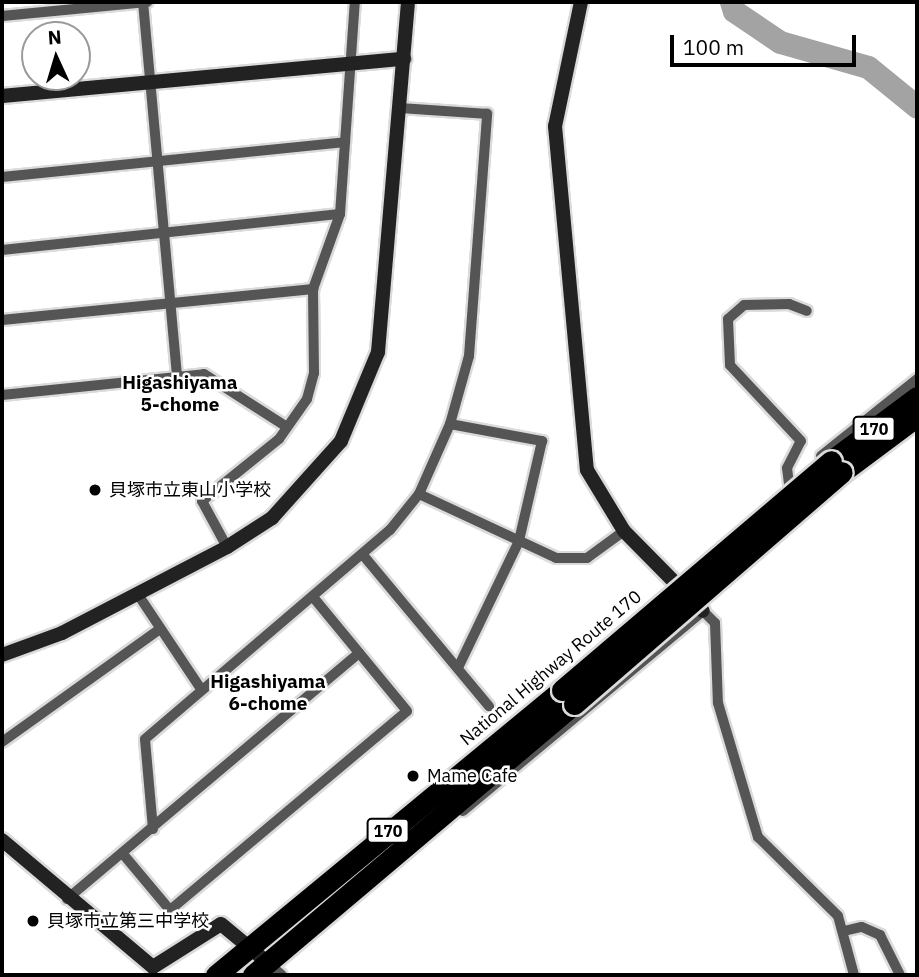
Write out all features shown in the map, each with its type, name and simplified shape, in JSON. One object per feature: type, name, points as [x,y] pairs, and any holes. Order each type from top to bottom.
[{"type":"highway","name":"National Highway Route 170","points":[[268,971],[568,697],[917,397]]},
{"type":"highway","name":"National Highway Route 170","points":[[836,466],[917,416]]},
{"type":"highway","name":"National Highway Route 170","points":[[216,975],[568,697]]},
{"type":"street","points":[[2,16],[144,2],[177,377]]},
{"type":"street","points":[[227,547],[202,501],[253,464],[288,427],[307,399],[314,373],[313,289],[340,214],[355,2]]},
{"type":"street","points":[[2,655],[139,596],[227,547],[307,486],[341,441],[363,397],[378,352],[408,2]]},
{"type":"street","points":[[581,2],[555,126],[564,264],[587,470],[624,531],[677,581],[715,623],[718,703],[758,837],[813,886],[844,931],[854,975]]},
{"type":"street","points":[[2,96],[151,80],[404,59]]},
{"type":"street","points":[[153,829],[145,738],[363,555],[419,495],[450,424],[469,356],[487,114],[401,108]]},
{"type":"street","points":[[2,177],[345,142]]},
{"type":"street","points":[[2,250],[340,214]]},
{"type":"street","points":[[2,320],[313,289]]},
{"type":"street","points":[[789,484],[786,468],[801,441],[730,365],[727,319],[744,305],[789,304],[807,311]]},
{"type":"street","points":[[2,395],[204,374],[288,427]]},
{"type":"street","points":[[638,664],[620,643],[620,631],[789,484],[917,379]]},
{"type":"street","points":[[450,424],[542,441],[519,541],[458,668]]},
{"type":"street","points":[[419,495],[519,541],[572,561],[603,550],[624,531]]},
{"type":"street","points":[[363,555],[489,706]]},
{"type":"street","points":[[139,596],[201,689]]},
{"type":"street","points":[[123,854],[170,910],[407,711],[313,597]]},
{"type":"street","points":[[383,864],[406,856],[523,766],[638,664],[703,611]]},
{"type":"street","points":[[2,741],[160,629]]},
{"type":"street","points":[[67,899],[359,653]]},
{"type":"street","points":[[2,840],[67,899],[153,967],[221,924],[251,946],[268,971]]},
{"type":"street","points":[[844,931],[862,927],[880,935],[900,975]]},
{"type":"waterway","points":[[731,2],[734,11],[780,42],[868,67],[917,107]]},
{"type":"place","name":"貝塚市立東山小学校","points":[[95,490]]},
{"type":"place","name":"Mame Cafe","points":[[413,776]]},
{"type":"place","name":"貝塚市立第三中学校","points":[[33,921]]},
{"type":"district","name":"Higashiyama 5-chome","points":[[180,394]]},
{"type":"district","name":"Higashiyama 6-chome","points":[[268,693]]}]
